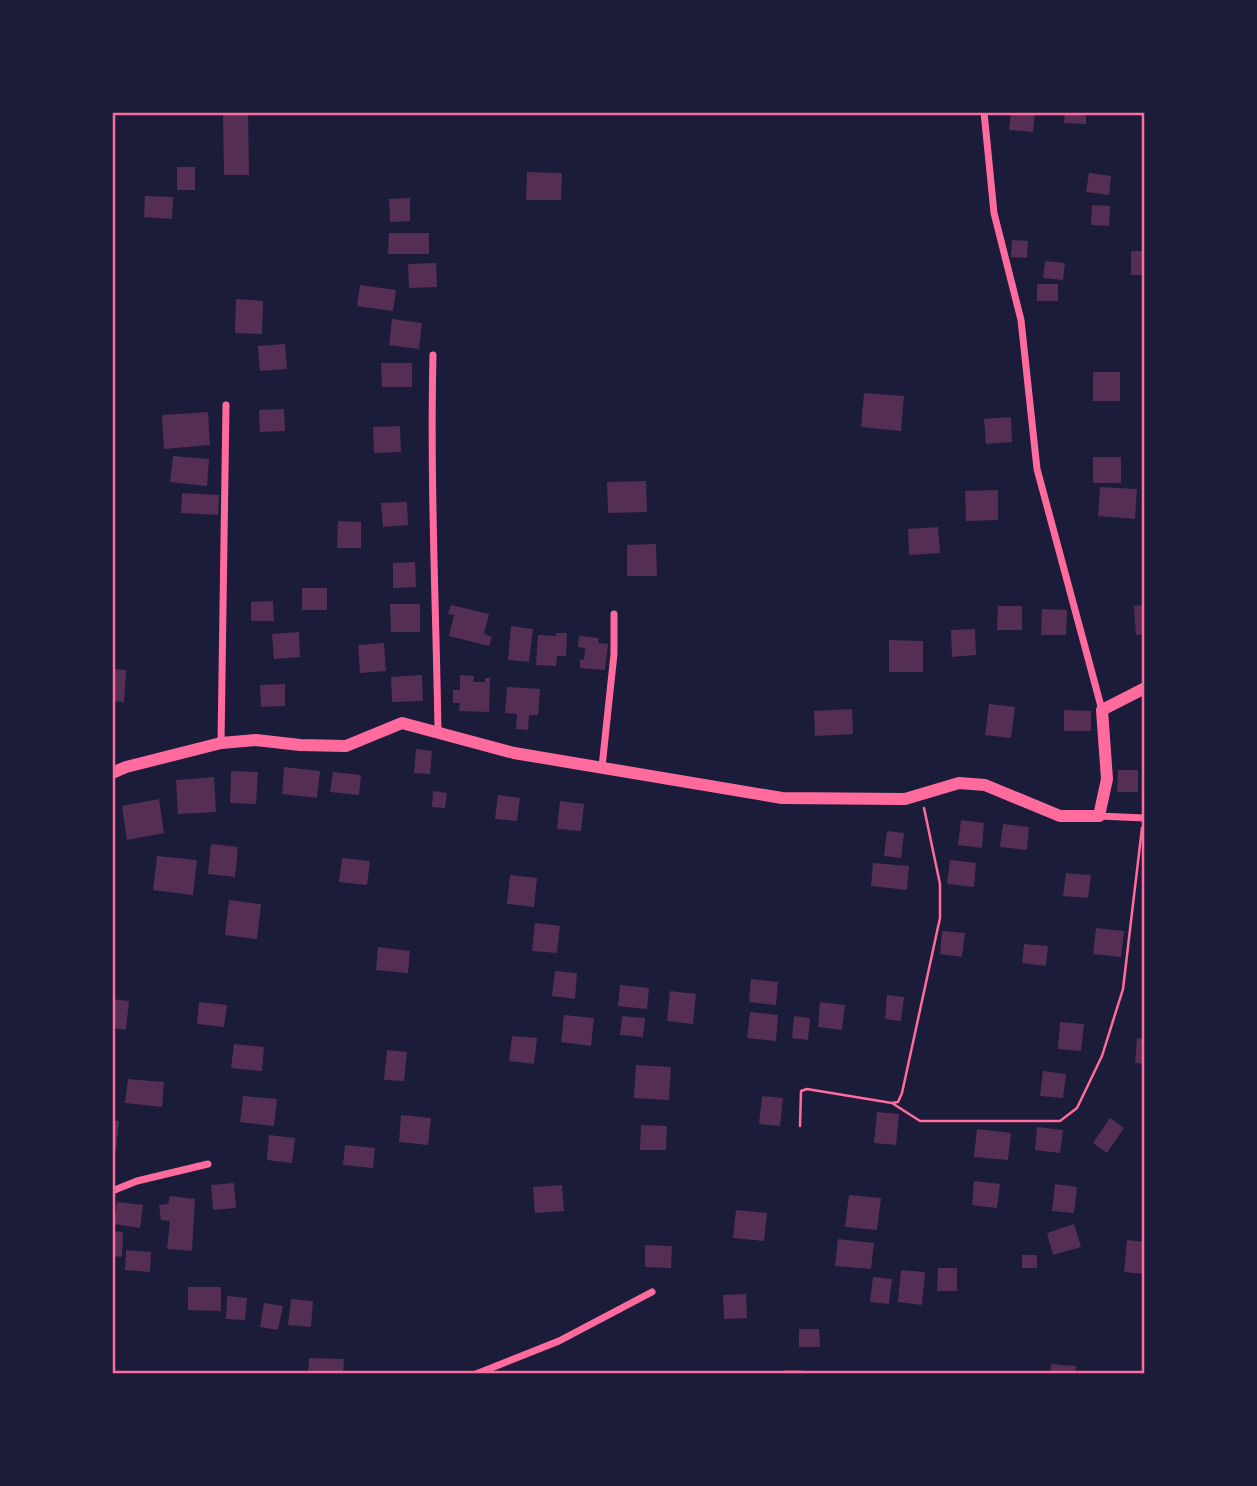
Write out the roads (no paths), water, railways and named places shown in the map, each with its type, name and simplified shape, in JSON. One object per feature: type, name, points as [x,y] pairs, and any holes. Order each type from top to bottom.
[{"type":"street","points":[[984,112],[994,213],[1021,320],[1037,469],[1102,710],[1107,779],[1099,816]]},
{"type":"street","points":[[433,355],[431,459],[438,731]]},
{"type":"street","points":[[221,743],[226,405]]},
{"type":"street","points":[[602,767],[614,654],[614,614]]},
{"type":"street","points":[[1102,710],[1145,688]]},
{"type":"street","points":[[112,773],[221,743],[256,740],[346,746],[402,723],[514,753],[782,798],[905,799],[959,783],[985,785],[1060,816],[1144,818]]},
{"type":"street","points":[[112,1191],[137,1181],[208,1164]]},
{"type":"street","points":[[475,1374],[559,1341],[652,1292]]}]
